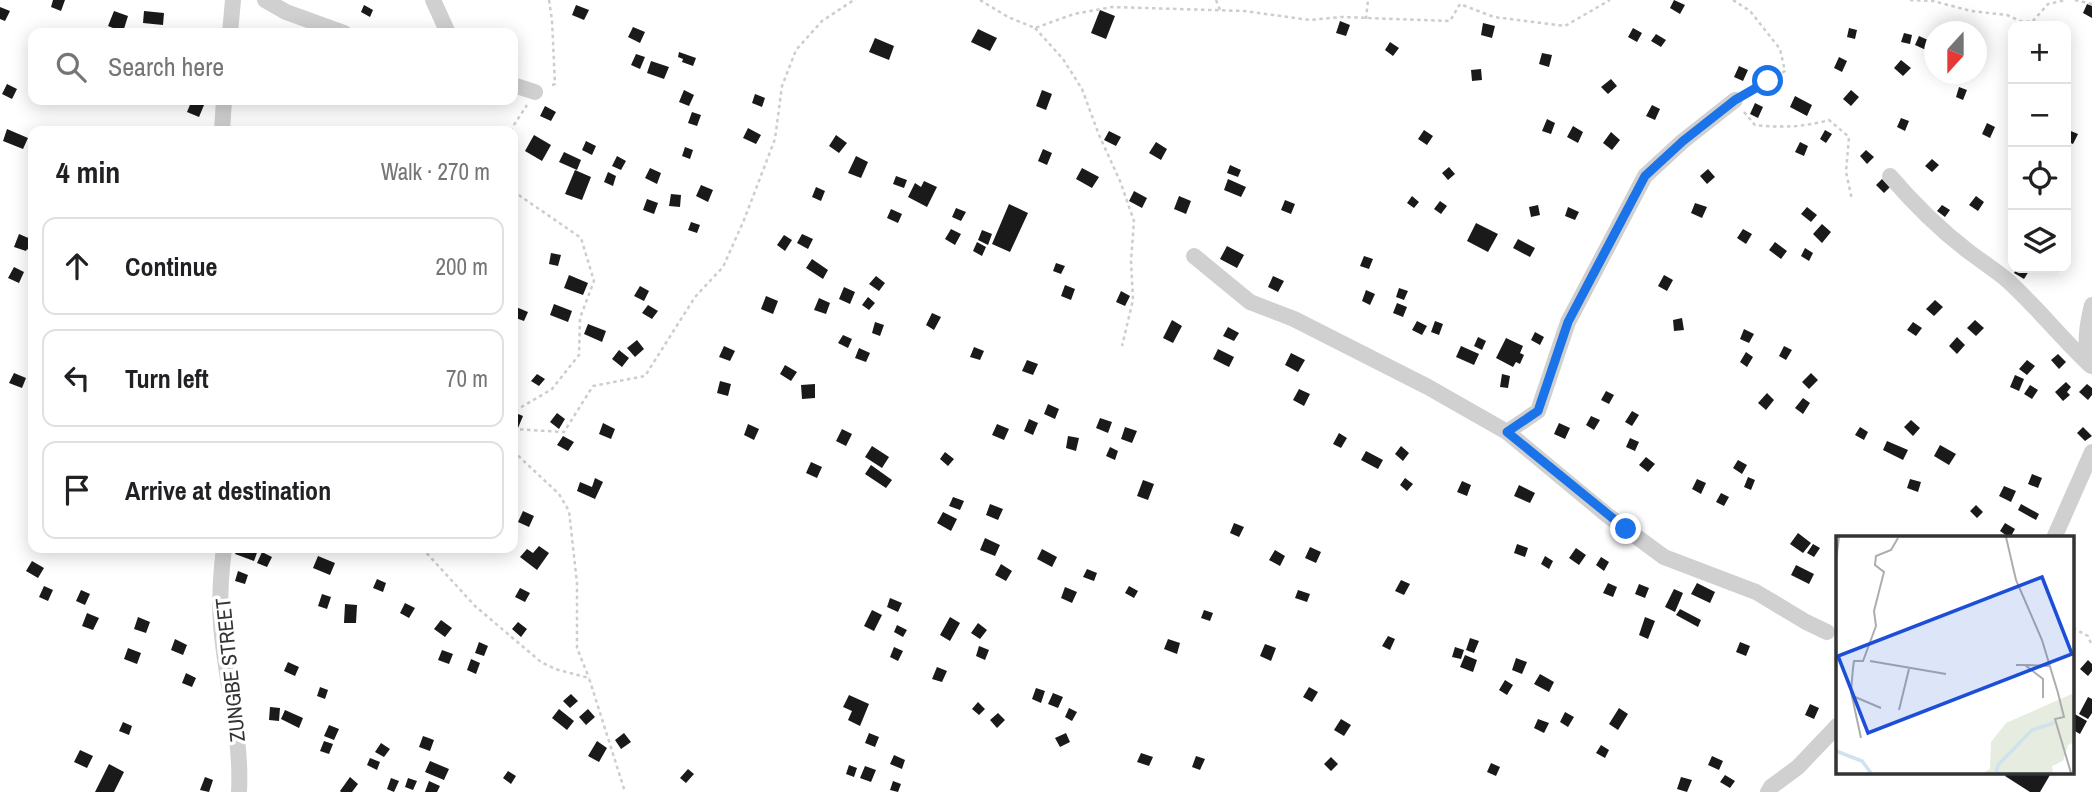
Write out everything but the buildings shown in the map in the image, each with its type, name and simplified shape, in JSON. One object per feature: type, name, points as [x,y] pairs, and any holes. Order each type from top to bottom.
[{"type":"street","points":[[230,28],[233,0]]},
{"type":"street","points":[[265,0],[286,12],[330,28]]},
{"type":"street","points":[[433,0],[445,28]]},
{"type":"street","points":[[518,87],[535,92]]},
{"type":"street","points":[[1507,432],[1538,411],[1568,322],[1645,176],[1683,141],[1735,100]]},
{"type":"street","points":[[222,126],[224,105]]},
{"type":"street","points":[[1890,176],[1916,207],[1966,250],[2006,279],[2091,367]]},
{"type":"street","points":[[1194,256],[1250,302],[1294,319],[1428,387],[1507,432],[1607,515],[1664,558],[1756,592],[1828,632]]},
{"type":"street","points":[[2091,367],[2086,351],[2092,305]]},
{"type":"street","points":[[2055,536],[2092,452]]},
{"type":"street","name":"ZUNGBE STREET","points":[[224,553],[221,624],[239,740],[239,792]]},
{"type":"street","points":[[1768,792],[1806,760],[1836,727]]},
{"type":"path","points":[[513,126],[535,92],[555,84],[549,0]]},
{"type":"path","points":[[518,429],[564,432],[593,386],[645,376],[695,297],[723,267],[759,185],[775,139],[782,86],[796,50],[822,21],[854,0]]},
{"type":"path","points":[[980,0],[1008,17],[1035,28],[1063,59],[1082,89],[1120,181],[1134,221],[1132,300],[1122,346]]},
{"type":"path","points":[[1216,0],[1220,10]]},
{"type":"path","points":[[1366,19],[1368,0]]},
{"type":"path","points":[[1035,28],[1074,13],[1112,7],[1244,11],[1310,20],[1340,17],[1450,21],[1460,4],[1494,17],[1565,26],[1609,0]]},
{"type":"path","points":[[1733,0],[1750,11],[1780,49],[1785,71],[1735,100],[1755,125],[1781,128],[1829,120],[1849,137],[1846,172],[1852,200]]},
{"type":"path","points":[[1910,0],[1933,1],[2032,22],[2048,4],[2066,0]]},
{"type":"path","points":[[2075,0],[2092,4]]},
{"type":"path","points":[[518,194],[581,237],[594,281],[580,318],[579,355],[552,389],[518,409]]},
{"type":"path","points":[[518,455],[559,494],[569,511],[577,583],[578,648],[625,792]]},
{"type":"path","points":[[427,553],[475,606],[541,662],[555,669],[589,678]]},
{"type":"path","points":[[2074,629],[2088,636],[2092,643]]},
{"type":"route","points":[[1626,529],[1507,432],[1538,411],[1568,322],[1645,176],[1683,141],[1735,100],[1768,81]]}]
